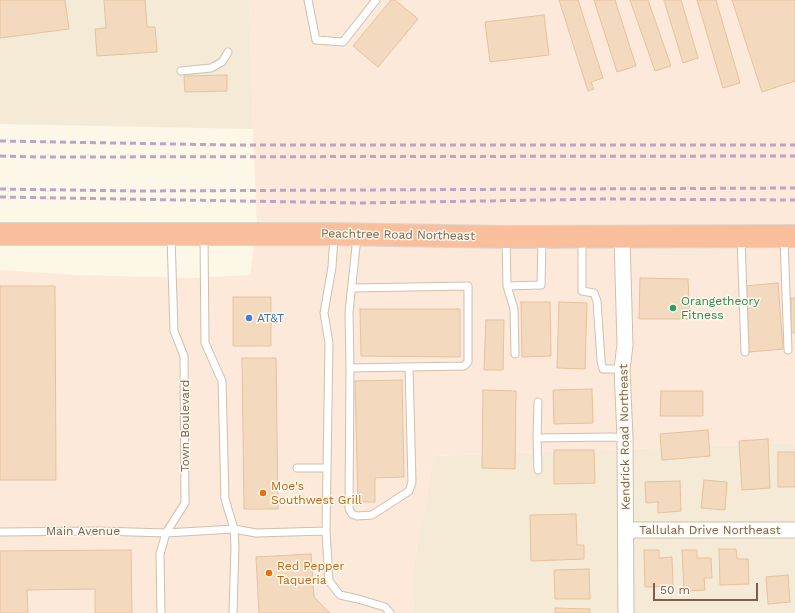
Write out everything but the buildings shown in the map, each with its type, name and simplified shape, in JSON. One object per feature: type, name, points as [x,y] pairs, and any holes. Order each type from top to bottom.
[{"type":"highway","name":"Peachtree Road Northeast","points":[[0,234],[358,234],[506,237],[790,235]]},
{"type":"street","name":"Kendrick Road Northeast","points":[[622,236],[625,345],[622,369],[625,438],[626,613]]},
{"type":"street","name":"Tallulah Drive Northeast","points":[[626,530],[795,530]]},
{"type":"lane","points":[[308,0],[316,40],[343,42],[376,0]]},
{"type":"lane","points":[[181,71],[212,68],[222,62],[228,52]]},
{"type":"lane","name":"Town Boulevard","points":[[161,613],[160,554],[166,533],[185,503],[184,356],[174,330],[171,234]]},
{"type":"lane","points":[[204,234],[205,344],[222,380],[224,499],[234,529],[235,546],[234,613]]},
{"type":"lane","points":[[334,234],[332,267],[324,313],[328,343],[326,531],[329,581],[340,595],[385,607],[390,613]]},
{"type":"lane","points":[[358,234],[353,288],[349,312],[349,509],[352,514],[357,516],[372,516],[408,490],[412,482],[409,367]]},
{"type":"lane","points":[[788,350],[790,235]]},
{"type":"lane","points":[[507,286],[541,285],[542,236]]},
{"type":"lane","points":[[582,236],[582,291],[594,293],[597,300],[601,362],[603,369],[622,369]]},
{"type":"lane","points":[[741,236],[745,352]]},
{"type":"lane","points":[[506,237],[507,286],[514,309],[515,354]]},
{"type":"lane","points":[[350,368],[464,366],[468,362],[468,286],[353,288]]},
{"type":"lane","points":[[538,402],[538,470]]},
{"type":"lane","points":[[537,438],[625,438]]},
{"type":"lane","points":[[297,468],[327,468]]},
{"type":"lane","name":"Main Avenue","points":[[0,532],[99,531],[166,533],[234,529],[256,533],[326,531]]},
{"type":"shaded area","points":[[0,0],[249,0],[253,129],[0,124]]},
{"type":"shaded area","points":[[249,0],[795,0],[795,443],[434,456],[412,574],[414,613],[0,613],[0,270],[77,275],[190,278],[250,275],[257,226]]},
{"type":"shaded area","points":[[795,443],[795,613],[414,613],[412,574],[434,456]]},
{"type":"railway","points":[[0,141],[232,145],[795,145]]},
{"type":"railway","points":[[0,156],[795,156]]},
{"type":"railway","points":[[0,189],[138,191],[795,188]]},
{"type":"railway","points":[[0,197],[361,203],[604,199],[795,200]]},
{"type":"place","name":"Orangetheory Fitness","points":[[673,308]]},
{"type":"place","name":"AT&T","points":[[249,318]]},
{"type":"place","name":"Moe's Southwest Grill","points":[[263,493]]},
{"type":"place","name":"Red Pepper Taqueria","points":[[269,573]]}]
